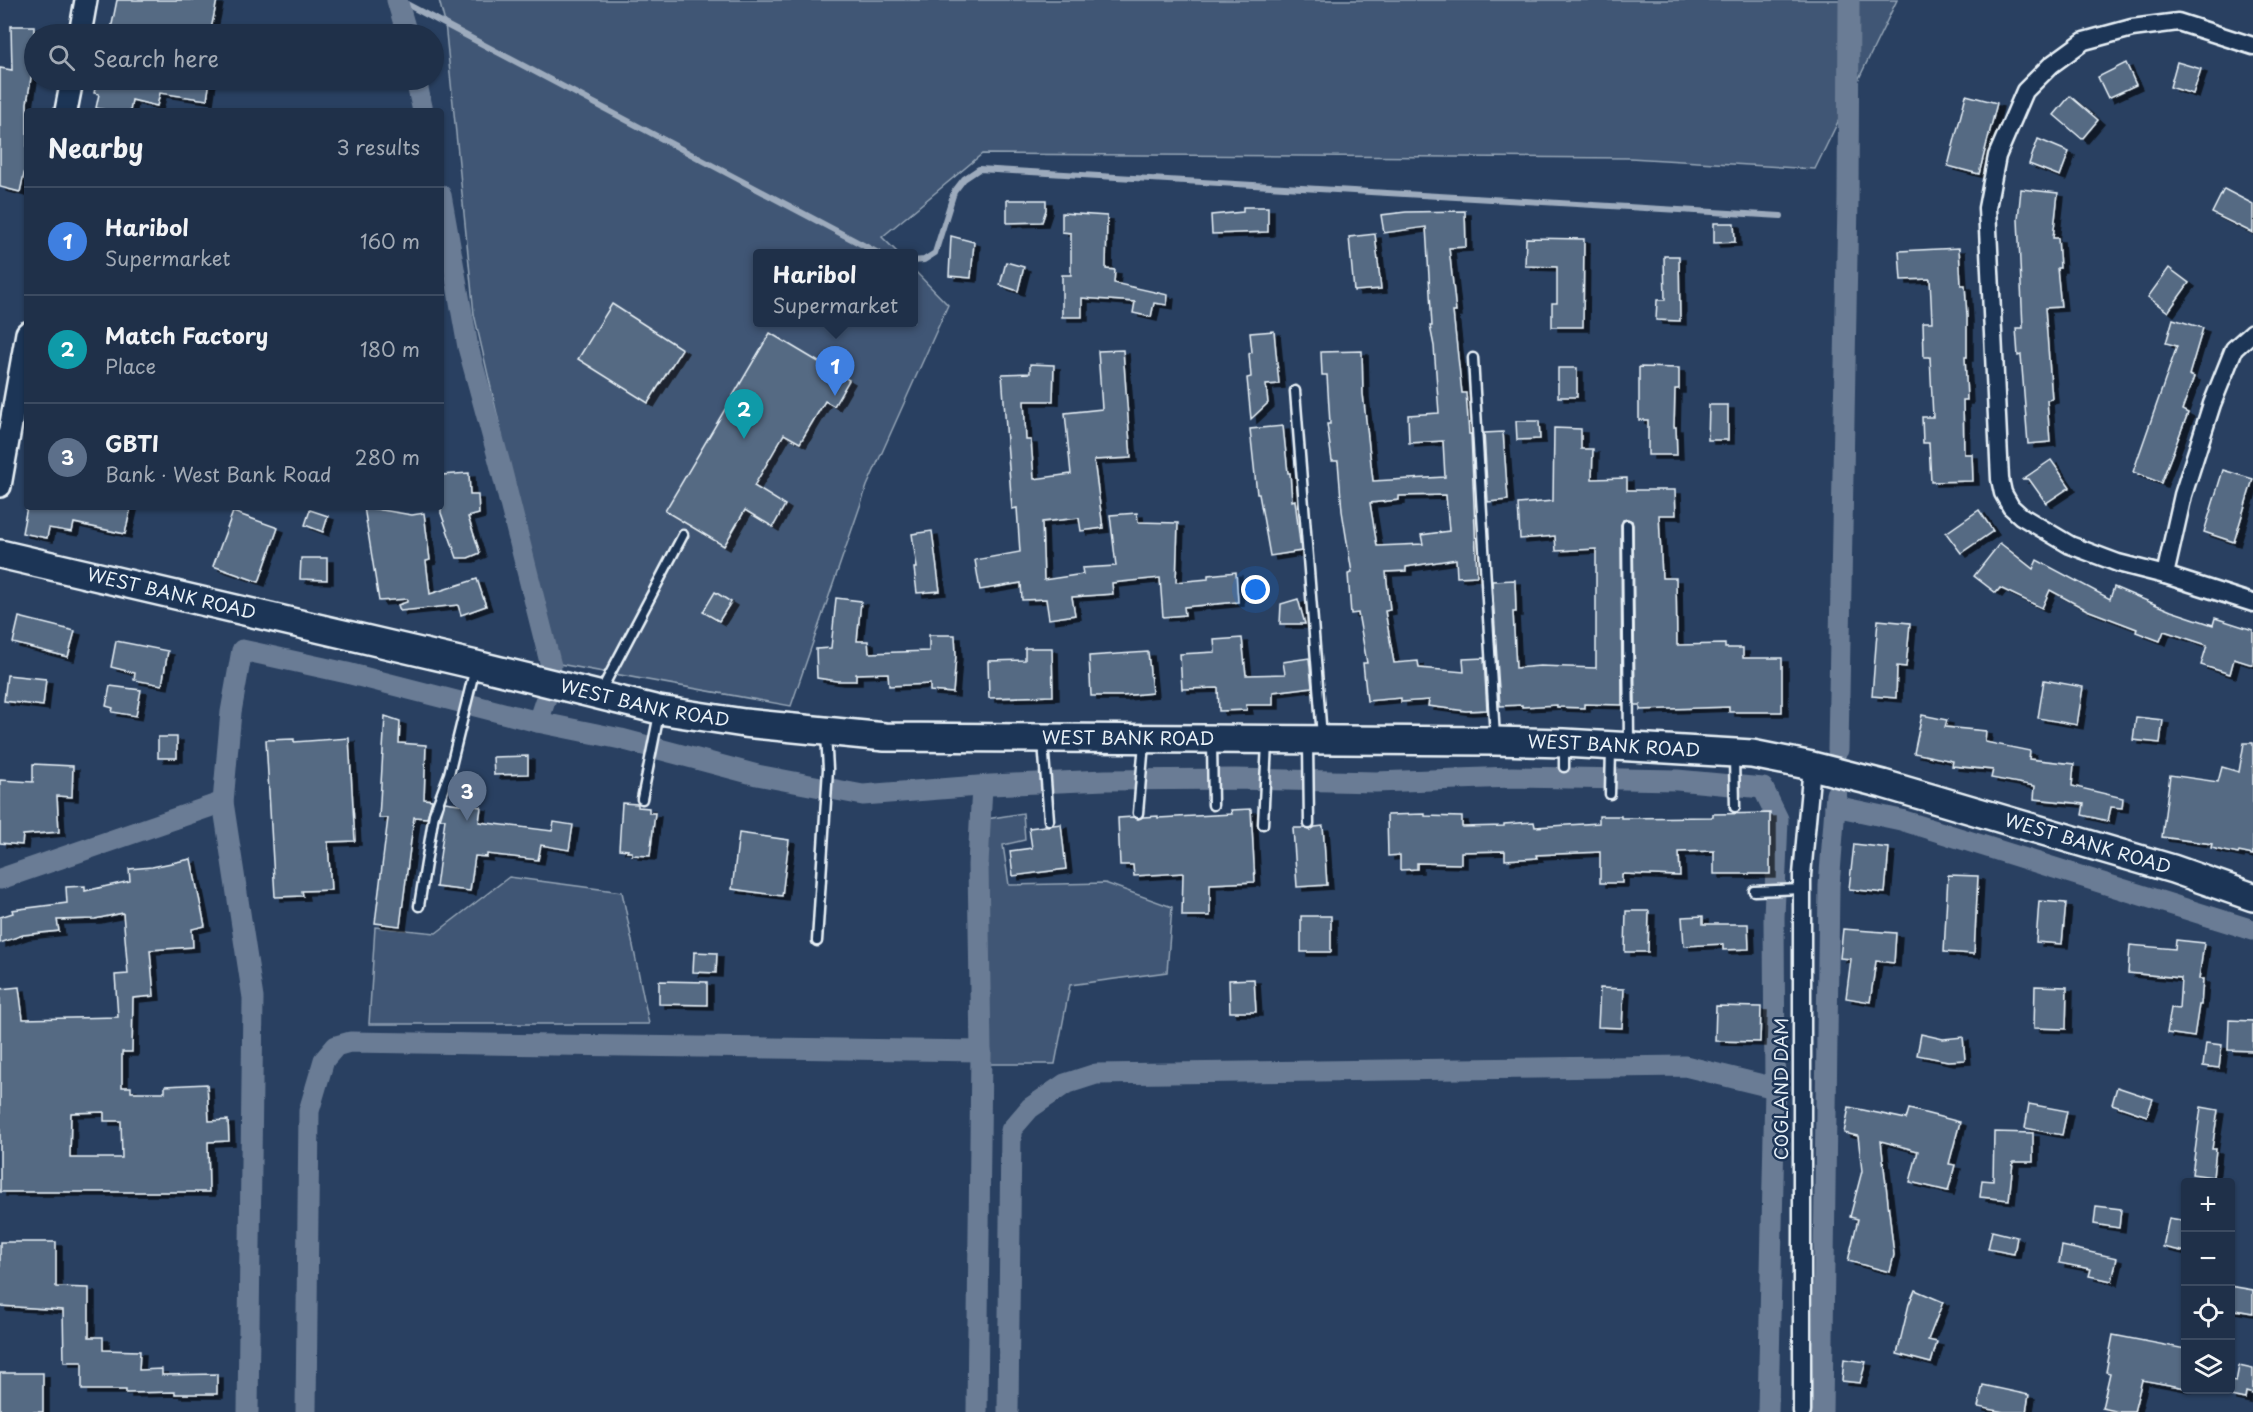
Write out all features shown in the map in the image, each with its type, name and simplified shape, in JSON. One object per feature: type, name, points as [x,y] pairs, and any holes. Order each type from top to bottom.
[{"type":"main road","name":"WEST BANK ROAD","points":[[0,554],[473,677],[514,674],[600,695],[657,720],[744,723],[1044,750],[1212,750],[1495,741],[1564,755],[1637,753],[1734,764],[1752,754],[1883,784],[2173,868],[2253,897]]},
{"type":"street","points":[[82,24],[86,0]]},
{"type":"street","points":[[2253,46],[2178,22],[2132,28],[2084,41],[2051,65],[2025,91],[1997,156],[1987,208],[2000,478],[2005,500],[2021,516],[2070,545],[2118,563],[2165,575],[2253,603]]},
{"type":"street","points":[[67,108],[70,90]]},
{"type":"street","points":[[2165,575],[2183,495],[2212,405],[2234,349],[2253,332]]},
{"type":"street","points":[[0,486],[24,350]]},
{"type":"street","name":"COGLAND DAM","points":[[1802,1412],[1795,889],[1812,766]]},
{"type":"lane","points":[[1473,358],[1495,741]]},
{"type":"lane","points":[[1295,391],[1312,747],[1308,794],[1309,824]]},
{"type":"lane","points":[[1610,794],[1637,753],[1627,525]]},
{"type":"lane","points":[[600,695],[683,535]]},
{"type":"lane","points":[[418,906],[435,814],[449,774],[473,677]]},
{"type":"lane","points":[[642,799],[657,720]]},
{"type":"lane","points":[[817,941],[828,769],[826,731]]},
{"type":"lane","points":[[1263,824],[1267,748]]},
{"type":"lane","points":[[1044,750],[1049,820]]},
{"type":"lane","points":[[1138,813],[1143,750]]},
{"type":"lane","points":[[1212,750],[1213,805]]},
{"type":"lane","points":[[1734,764],[1734,807]]},
{"type":"lane","points":[[1755,891],[1795,889]]},
{"type":"shaded area","points":[[439,0],[1897,0],[1815,169],[1630,158],[982,154],[882,237],[894,249],[753,249],[753,327],[918,327],[918,274],[948,305],[867,486],[791,706],[554,663],[474,314],[445,23]]},
{"type":"shaded area","points":[[1023,813],[1025,840],[1003,845],[1009,885],[1105,883],[1172,907],[1167,972],[1070,985],[1055,1064],[981,1064],[987,819]]},
{"type":"shaded area","points":[[509,877],[622,892],[649,1024],[369,1024],[375,927],[436,933]]},
{"type":"building","points":[[117,0],[217,0],[212,24],[112,24]]},
{"type":"building","points":[[11,26],[24,26],[24,90],[29,90],[27,108],[24,108],[24,174],[20,192],[0,187],[0,68],[12,70]]},
{"type":"building","points":[[2177,62],[2201,69],[2193,94],[2170,87]]},
{"type":"building","points":[[2126,63],[2136,85],[2108,98],[2098,77]]},
{"type":"building","points":[[95,90],[208,90],[207,100],[160,93],[157,106],[132,100],[131,108],[96,108],[99,94],[94,93]]},
{"type":"building","points":[[1966,95],[1997,103],[1979,174],[1948,166]]},
{"type":"building","points":[[2070,96],[2098,120],[2082,139],[2054,115]]},
{"type":"building","points":[[2038,139],[2069,152],[2060,176],[2029,164]]},
{"type":"building","points":[[2021,189],[2058,193],[2053,238],[2058,238],[2060,268],[2057,268],[2061,307],[2045,308],[2052,399],[2047,400],[2050,442],[2028,444],[2021,355],[2018,356],[2016,328],[2023,328],[2018,219]]},
{"type":"building","points":[[2224,189],[2253,204],[2253,233],[2212,213]]},
{"type":"building","points":[[1007,200],[1046,200],[1042,222],[1007,223]]},
{"type":"building","points":[[1243,207],[1268,207],[1268,232],[1212,234],[1211,215],[1243,212]]},
{"type":"building","points":[[1465,211],[1466,247],[1449,248],[1462,393],[1466,393],[1469,434],[1471,434],[1477,576],[1457,577],[1456,559],[1406,567],[1406,571],[1386,572],[1390,610],[1385,611],[1394,663],[1418,661],[1419,668],[1464,672],[1463,659],[1484,658],[1487,710],[1466,711],[1428,706],[1429,700],[1401,702],[1401,698],[1367,701],[1363,663],[1367,663],[1358,613],[1351,614],[1348,574],[1352,573],[1342,511],[1338,461],[1332,461],[1327,424],[1330,424],[1327,375],[1322,375],[1321,352],[1362,351],[1363,394],[1373,481],[1445,477],[1443,441],[1409,443],[1408,415],[1439,413],[1434,346],[1430,326],[1432,326],[1426,227],[1384,233],[1381,215],[1406,212]],"holes":[[[1446,495],[1449,531],[1421,535],[1423,544],[1377,546],[1370,503],[1399,500],[1399,496]]]},
{"type":"building","points":[[1062,213],[1107,216],[1106,269],[1115,270],[1114,283],[1168,295],[1167,305],[1154,303],[1151,317],[1133,313],[1135,302],[1082,298],[1082,317],[1062,317],[1062,275],[1071,275],[1071,233],[1062,232]]},
{"type":"building","points":[[1714,223],[1734,223],[1735,242],[1714,243]]},
{"type":"building","points":[[1375,234],[1381,289],[1354,291],[1349,237]]},
{"type":"building","points":[[951,236],[974,242],[971,278],[949,276]]},
{"type":"building","points":[[1526,238],[1584,239],[1583,327],[1552,327],[1552,303],[1557,303],[1557,267],[1525,266]]},
{"type":"building","points":[[1959,248],[1961,285],[1965,285],[1967,317],[1967,357],[1965,357],[1967,400],[1963,400],[1964,454],[1972,454],[1973,481],[1931,482],[1929,443],[1923,443],[1922,417],[1933,417],[1930,357],[1924,357],[1923,322],[1932,322],[1930,279],[1901,280],[1899,251]]},
{"type":"building","points":[[1664,256],[1679,256],[1680,321],[1656,320],[1657,300],[1665,300]]},
{"type":"building","points":[[1006,262],[1024,267],[1018,291],[1000,285]]},
{"type":"building","points":[[2169,268],[2189,283],[2168,312],[2148,297]]},
{"type":"building","points":[[612,304],[682,349],[648,403],[578,359]]},
{"type":"building","points":[[2173,319],[2203,328],[2189,375],[2194,377],[2182,410],[2188,413],[2161,483],[2133,472],[2177,346],[2166,343]]},
{"type":"building","points":[[1274,331],[1279,384],[1266,385],[1268,403],[1251,419],[1247,378],[1251,377],[1250,333]]},
{"type":"building","points":[[770,333],[849,380],[834,406],[825,401],[800,443],[784,434],[754,486],[785,505],[773,527],[745,510],[724,546],[665,511]]},
{"type":"building","points":[[1123,350],[1131,458],[1094,460],[1103,528],[1081,531],[1079,518],[1042,522],[1044,580],[1083,574],[1082,568],[1116,566],[1110,515],[1137,513],[1138,522],[1178,523],[1176,582],[1208,579],[1208,575],[1236,572],[1238,602],[1184,607],[1185,615],[1163,617],[1160,578],[1112,583],[1113,594],[1072,597],[1075,615],[1049,619],[1046,599],[1022,600],[1021,583],[980,590],[975,560],[1020,552],[1017,508],[1012,509],[1002,374],[1030,373],[1030,364],[1054,365],[1053,401],[1024,401],[1026,440],[1031,440],[1034,479],[1071,474],[1065,413],[1102,409],[1098,351]]},
{"type":"building","points":[[1639,367],[1679,368],[1679,389],[1675,389],[1674,427],[1676,427],[1677,455],[1648,455],[1648,420],[1639,420]]},
{"type":"building","points":[[1558,368],[1577,368],[1577,397],[1558,397]]},
{"type":"building","points":[[1709,405],[1728,405],[1728,440],[1708,440]]},
{"type":"building","points":[[1516,421],[1539,421],[1540,439],[1517,440]]},
{"type":"building","points":[[1283,426],[1301,551],[1270,556],[1259,494],[1257,494],[1250,429]]},
{"type":"building","points":[[1554,428],[1581,429],[1581,449],[1593,449],[1592,479],[1627,478],[1627,490],[1675,490],[1676,515],[1659,515],[1662,578],[1676,578],[1677,645],[1725,644],[1725,648],[1743,648],[1743,658],[1782,658],[1782,712],[1729,712],[1729,707],[1640,710],[1640,705],[1635,705],[1633,525],[1628,519],[1623,520],[1621,525],[1622,705],[1584,704],[1584,708],[1557,707],[1557,705],[1500,706],[1492,581],[1515,580],[1516,612],[1513,612],[1516,668],[1540,666],[1596,668],[1596,549],[1556,551],[1555,536],[1520,539],[1518,504],[1553,501]]},
{"type":"building","points":[[1503,432],[1508,500],[1488,502],[1484,433]]},
{"type":"building","points":[[2051,460],[2070,487],[2046,503],[2029,479],[2023,479]]},
{"type":"building","points":[[2223,470],[2253,479],[2234,542],[2204,532]]},
{"type":"building","points":[[469,473],[470,495],[478,495],[479,514],[468,517],[480,553],[468,558],[457,558],[441,513],[441,510],[444,510],[444,475]]},
{"type":"building","points":[[26,510],[130,510],[125,534],[74,523],[72,532],[49,528],[47,538],[22,533]]},
{"type":"building","points":[[310,510],[328,516],[323,532],[305,525]]},
{"type":"building","points":[[364,510],[382,510],[412,515],[424,513],[430,560],[426,561],[430,594],[477,579],[486,606],[461,615],[458,605],[400,611],[398,605],[407,602],[407,599],[379,601]]},
{"type":"building","points":[[1979,510],[1993,531],[1961,553],[1946,533]]},
{"type":"building","points":[[233,512],[278,528],[259,582],[213,566]]},
{"type":"building","points":[[932,531],[940,591],[917,593],[914,568],[917,568],[912,534]]},
{"type":"building","points":[[2000,543],[2033,569],[2037,560],[2110,599],[2114,587],[2171,611],[2213,625],[2215,618],[2253,630],[2253,665],[2234,659],[2230,674],[2201,665],[2207,645],[2164,631],[2160,641],[2136,632],[2137,629],[2087,610],[2050,590],[2042,608],[2000,588],[1996,593],[1974,576]]},
{"type":"building","points":[[301,558],[327,558],[327,580],[300,579]]},
{"type":"building","points":[[715,592],[731,602],[719,621],[703,612]]},
{"type":"building","points":[[836,598],[861,601],[857,641],[868,641],[869,653],[929,651],[929,635],[955,635],[953,693],[930,691],[930,684],[889,686],[888,673],[856,674],[856,681],[817,678],[816,649],[831,648]]},
{"type":"building","points":[[1298,599],[1305,624],[1280,624],[1281,604]]},
{"type":"building","points":[[19,617],[75,631],[68,657],[13,643]]},
{"type":"building","points":[[1878,620],[1910,623],[1906,667],[1897,666],[1896,698],[1872,696]]},
{"type":"building","points":[[1242,638],[1246,675],[1285,674],[1283,662],[1309,658],[1312,687],[1273,692],[1273,705],[1246,705],[1247,710],[1219,711],[1218,688],[1182,689],[1180,654],[1215,652],[1214,640]]},
{"type":"building","points":[[116,641],[168,651],[162,685],[134,680],[135,673],[111,667]]},
{"type":"building","points":[[1025,648],[1052,648],[1053,696],[989,698],[988,661],[1025,660]]},
{"type":"building","points":[[1148,652],[1152,693],[1091,696],[1089,656]]},
{"type":"building","points":[[7,675],[46,679],[43,706],[4,701]]},
{"type":"building","points":[[2044,680],[2083,687],[2077,725],[2038,718]]},
{"type":"building","points":[[110,686],[141,690],[136,716],[112,712],[113,708],[106,706]]},
{"type":"building","points":[[1922,715],[1947,720],[1945,727],[1986,731],[1985,742],[2030,751],[2029,759],[2074,764],[2072,786],[2123,798],[2122,808],[2111,807],[2108,821],[2082,815],[2084,804],[2034,799],[2035,786],[1991,778],[1993,770],[1952,766],[1953,761],[1914,753]]},
{"type":"building","points":[[385,716],[400,721],[399,743],[426,745],[424,799],[432,800],[427,818],[414,817],[400,926],[375,923],[388,818],[379,818]]},
{"type":"building","points":[[2136,717],[2163,720],[2160,743],[2133,740]]},
{"type":"building","points":[[158,737],[177,737],[177,758],[158,758]]},
{"type":"building","points":[[349,738],[355,841],[328,842],[331,890],[302,891],[303,896],[275,897],[266,740],[294,739],[294,742]]},
{"type":"building","points":[[2244,743],[2253,743],[2253,855],[2211,848],[2212,844],[2162,837],[2170,775],[2218,782],[2222,767],[2239,772]]},
{"type":"building","points":[[528,756],[528,774],[494,775],[493,757]]},
{"type":"building","points":[[33,764],[73,766],[72,797],[57,796],[59,832],[23,835],[22,845],[0,843],[0,780],[33,782]]},
{"type":"building","points":[[445,802],[481,807],[479,822],[552,831],[554,822],[573,825],[569,850],[541,845],[538,860],[487,854],[487,857],[475,856],[470,891],[436,887],[445,819],[440,819]]},
{"type":"building","points":[[622,803],[638,804],[638,807],[649,808],[649,813],[655,813],[650,856],[632,855],[632,852],[627,852],[628,850],[619,849]]},
{"type":"building","points":[[1251,809],[1255,882],[1210,884],[1210,916],[1182,916],[1183,873],[1134,876],[1133,865],[1120,865],[1118,818],[1232,814],[1231,810]]},
{"type":"building","points":[[1770,813],[1770,874],[1714,874],[1714,851],[1679,852],[1680,876],[1622,874],[1622,883],[1600,883],[1600,852],[1536,855],[1537,858],[1505,860],[1505,851],[1461,852],[1461,864],[1417,863],[1417,869],[1400,870],[1400,855],[1388,856],[1387,815],[1425,814],[1425,816],[1462,817],[1462,827],[1504,826],[1504,824],[1534,822],[1535,827],[1599,823],[1599,816],[1621,816],[1621,818],[1713,817],[1713,814]]},
{"type":"building","points":[[1061,824],[1066,869],[1013,876],[1010,851],[1032,848],[1029,828]]},
{"type":"building","points":[[1323,826],[1327,885],[1297,887],[1293,828],[1310,830]]},
{"type":"building","points":[[739,833],[789,840],[782,896],[732,889]]},
{"type":"building","points":[[1854,844],[1889,848],[1885,893],[1849,889]]},
{"type":"building","points":[[191,859],[205,926],[192,929],[193,947],[150,950],[154,996],[133,998],[132,1052],[122,1052],[122,1087],[131,1087],[131,1092],[165,1092],[165,1086],[207,1084],[209,1121],[228,1120],[229,1141],[208,1142],[209,1192],[0,1192],[0,989],[19,987],[23,1019],[118,1017],[115,975],[128,974],[123,913],[95,919],[57,920],[59,931],[23,935],[0,943],[0,917],[13,913],[12,910],[67,903],[66,887],[85,886],[85,891],[130,881],[129,869]],"holes":[[[104,1112],[104,1121],[121,1121],[122,1158],[70,1158],[71,1113]]]},
{"type":"building","points":[[1948,875],[1978,876],[1974,954],[1944,952]]},
{"type":"building","points":[[2039,901],[2066,903],[2062,944],[2036,942]]},
{"type":"building","points":[[1626,911],[1649,911],[1648,952],[1625,952]]},
{"type":"building","points":[[1301,916],[1331,916],[1331,952],[1301,952]]},
{"type":"building","points":[[1703,916],[1703,924],[1748,924],[1749,949],[1723,950],[1723,944],[1684,946],[1682,917]]},
{"type":"building","points":[[1843,929],[1896,933],[1894,963],[1876,961],[1870,1002],[1846,998],[1851,959],[1840,958]]},
{"type":"building","points":[[2176,940],[2204,943],[2199,979],[2203,979],[2201,1005],[2199,1005],[2194,1037],[2167,1033],[2171,1008],[2179,1009],[2181,978],[2128,973],[2130,945],[2175,949]]},
{"type":"building","points":[[694,952],[717,953],[716,973],[693,972]]},
{"type":"building","points":[[1254,979],[1256,1012],[1230,1012],[1229,980]]},
{"type":"building","points":[[659,981],[707,982],[707,1005],[659,1004]]},
{"type":"building","points":[[2035,986],[2067,987],[2066,1029],[2034,1028]]},
{"type":"building","points":[[1600,988],[1624,989],[1622,1028],[1598,1027]]},
{"type":"building","points":[[1716,1006],[1761,1007],[1760,1042],[1715,1041]]},
{"type":"building","points":[[2229,1020],[2253,1021],[2253,1051],[2228,1050]]},
{"type":"building","points":[[1921,1034],[1943,1039],[1963,1037],[1965,1060],[1948,1061],[1917,1055]]},
{"type":"building","points":[[2206,1043],[2222,1045],[2219,1068],[2203,1066]]},
{"type":"building","points":[[2117,1087],[2153,1099],[2147,1116],[2112,1104]]},
{"type":"building","points":[[2029,1104],[2067,1111],[2062,1135],[2025,1128]]},
{"type":"building","points":[[1849,1107],[1906,1119],[1909,1109],[1960,1122],[1949,1164],[1955,1165],[1948,1191],[1910,1182],[1918,1151],[1881,1141],[1894,1255],[1890,1272],[1848,1261],[1858,1219],[1850,1217],[1862,1171],[1858,1136],[1844,1133]]},
{"type":"building","points":[[2201,1107],[2218,1110],[2212,1149],[2216,1149],[2213,1177],[2192,1174]]},
{"type":"building","points":[[1994,1132],[2033,1133],[2033,1162],[2013,1162],[2009,1200],[1980,1197],[1982,1180],[1993,1181]]},
{"type":"building","points":[[2096,1206],[2121,1209],[2119,1228],[2094,1224]]},
{"type":"building","points":[[2169,1218],[2181,1220],[2181,1251],[2163,1247]]},
{"type":"building","points":[[1992,1231],[2017,1237],[2014,1254],[1988,1249]]},
{"type":"building","points":[[0,1242],[56,1242],[56,1287],[89,1288],[89,1337],[103,1337],[103,1350],[140,1351],[139,1370],[162,1369],[162,1375],[217,1374],[217,1394],[82,1390],[82,1362],[64,1362],[63,1310],[0,1306]]},
{"type":"building","points":[[2062,1246],[2117,1258],[2112,1281],[2089,1276],[2091,1269],[2059,1263]]},
{"type":"building","points":[[2235,1287],[2253,1290],[2253,1313],[2235,1310]]},
{"type":"building","points":[[1915,1290],[1943,1302],[1928,1340],[1937,1342],[1931,1363],[1897,1354],[1909,1304]]},
{"type":"building","points":[[2113,1335],[2181,1348],[2181,1387],[2142,1380],[2134,1412],[2102,1408],[2110,1373],[2106,1372]]},
{"type":"building","points":[[1844,1359],[1866,1362],[1860,1383],[1842,1381]]},
{"type":"building","points":[[2239,1366],[2253,1369],[2253,1394],[2246,1392],[2245,1399],[2230,1396],[2230,1394],[2235,1394]]},
{"type":"building","points":[[0,1373],[43,1373],[43,1412],[0,1412]]},
{"type":"building","points":[[1983,1385],[2029,1395],[2026,1412],[2004,1412],[1978,1407]]},
{"type":"waterway","points":[[397,0],[404,24]]},
{"type":"waterway","points":[[399,0],[871,249]]},
{"type":"waterway","points":[[1838,750],[1848,199],[1849,0]]},
{"type":"waterway","points":[[418,90],[422,108]]},
{"type":"waterway","points":[[918,261],[924,260],[935,253],[954,192],[964,179],[979,169],[1781,216]]},
{"type":"waterway","points":[[444,212],[468,347],[551,666],[549,689],[538,722]]},
{"type":"waterway","points":[[248,1412],[253,998],[223,802],[231,712],[242,650],[347,673],[538,722],[621,739],[757,775],[863,795],[991,785],[1105,780],[1235,779],[1376,782],[1512,777],[1677,780],[1763,788],[1778,819],[1774,917],[1775,1088],[1768,1412]]},
{"type":"waterway","points":[[977,1412],[981,1051],[978,865],[982,786]]},
{"type":"waterway","points":[[1822,1412],[1829,886],[1836,794]]},
{"type":"waterway","points":[[0,879],[223,802]]},
{"type":"waterway","points":[[1835,806],[1901,820],[2253,930]]},
{"type":"waterway","points":[[306,1412],[309,1111],[324,1060],[336,1046],[350,1042],[981,1051]]},
{"type":"waterway","points":[[1008,1412],[1011,1130],[1030,1108],[1065,1084],[1096,1074],[1685,1066],[1775,1088]]},
{"type":"place","name":"Haribol","points":[[835,396]]},
{"type":"place","name":"Match Factory","points":[[744,439]]},
{"type":"place","name":"GBTI","points":[[467,821]]}]
